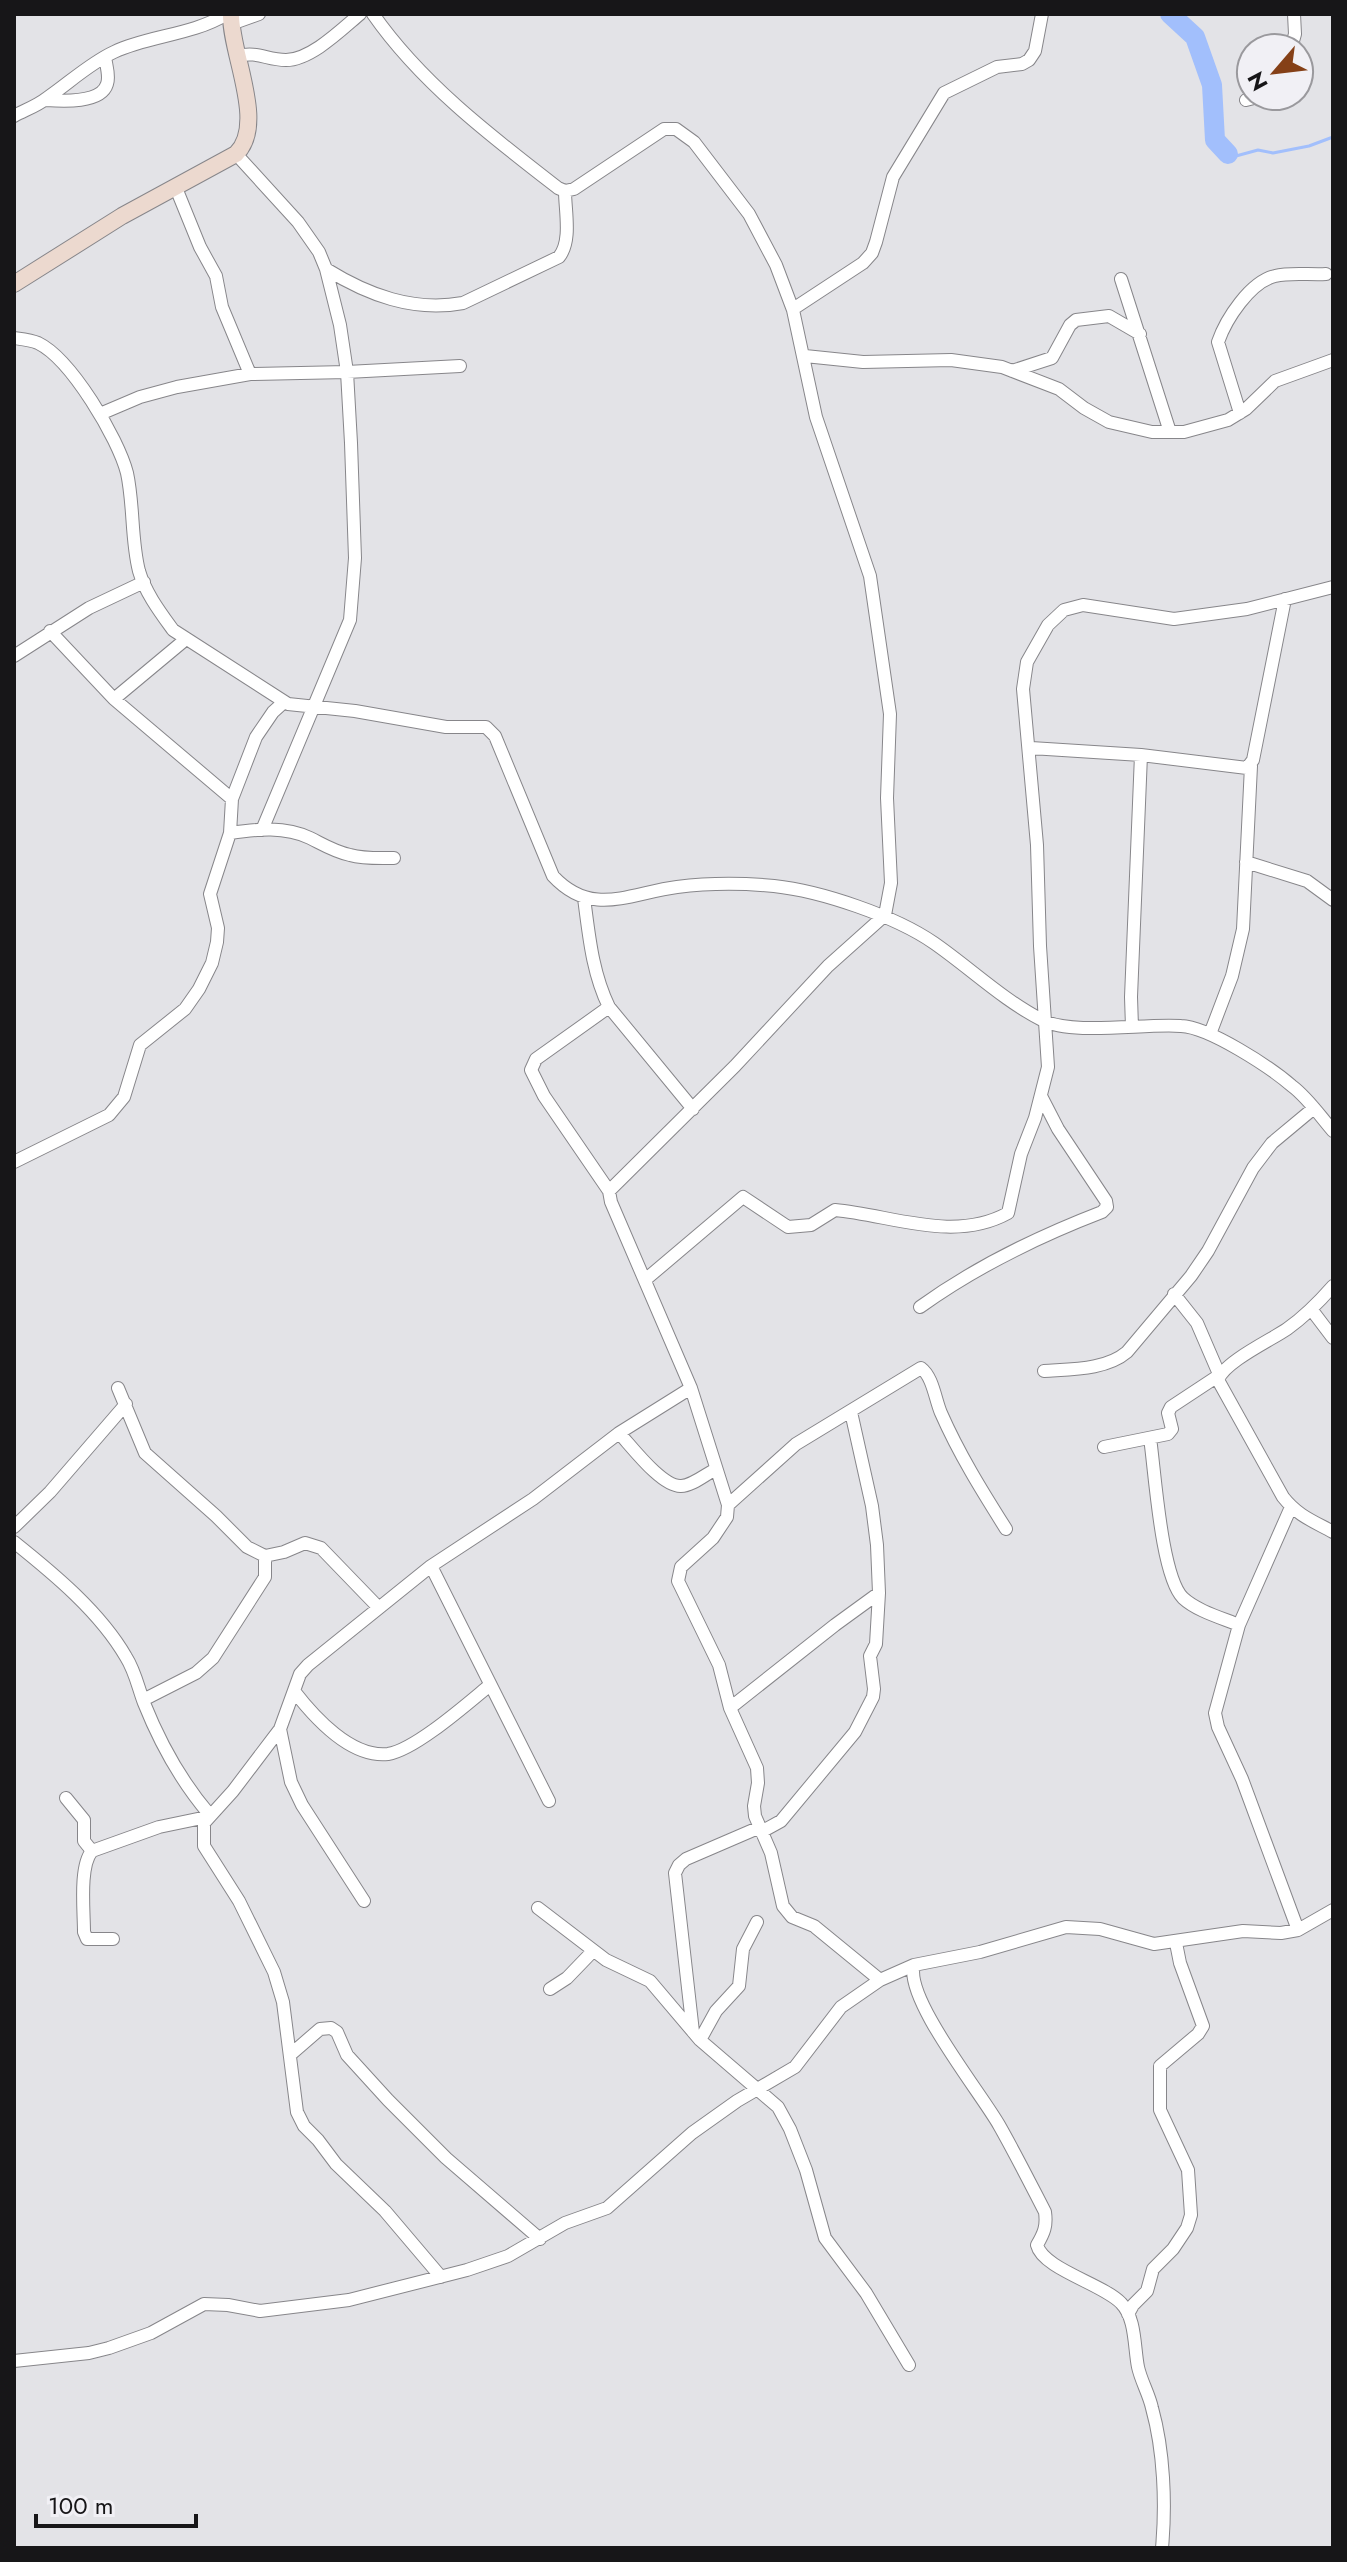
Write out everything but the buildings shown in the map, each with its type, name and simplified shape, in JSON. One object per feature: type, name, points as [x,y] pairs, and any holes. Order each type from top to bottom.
[{"type":"street","points":[[14,116],[45,100],[117,50],[230,17],[259,14]]},
{"type":"street","points":[[237,56],[253,53],[287,60],[299,58],[329,40],[360,14]]},
{"type":"street","points":[[373,14],[421,71],[493,138],[565,191],[574,189],[664,129],[676,129],[694,142],[749,214],[776,265],[793,309],[816,417],[870,576],[890,714],[887,798],[891,883],[885,915],[828,966],[693,1109],[609,1191]]},
{"type":"street","points":[[793,309],[863,263],[872,253],[899,163],[917,140],[944,93],[997,67],[1022,64],[1029,60],[1035,51],[1042,14]]},
{"type":"street","points":[[14,284],[122,216],[236,154],[248,137],[249,123],[230,17]]},
{"type":"street","points":[[45,100],[81,100],[104,89],[107,83],[105,57]]},
{"type":"street","points":[[236,154],[298,222],[319,252],[326,269],[340,325],[347,372],[355,558],[350,620],[262,830]]},
{"type":"street","points":[[176,188],[200,247],[216,276],[226,318],[250,374]]},
{"type":"street","points":[[326,269],[391,301],[447,305],[463,303],[559,257],[566,241],[565,191]]},
{"type":"street","points":[[1240,413],[1218,342],[1238,304],[1265,280],[1275,276],[1326,274]]},
{"type":"street","points":[[1121,279],[1170,432]]},
{"type":"street","points":[[1012,371],[1052,358],[1070,325],[1076,320],[1109,316],[1140,334]]},
{"type":"street","points":[[14,338],[38,343],[58,359],[100,414],[118,448],[127,474],[136,551],[144,582],[173,630],[284,702],[446,727],[486,727],[495,736],[553,876],[566,890],[594,900],[621,899],[675,887],[776,886],[885,915],[931,941],[1011,1001],[1045,1022],[1087,1027],[1183,1025],[1210,1034],[1295,1087],[1333,1131]]},
{"type":"street","points":[[805,356],[863,362],[951,360],[1012,371],[1059,389],[1109,422],[1136,430],[1170,432],[1184,432],[1228,420],[1275,381],[1333,360]]},
{"type":"street","points":[[100,414],[140,397],[177,387],[250,374],[460,366]]},
{"type":"street","points":[[14,656],[89,608],[144,582]]},
{"type":"street","points":[[645,1280],[743,1197],[788,1227],[811,1225],[835,1210],[943,1227],[965,1226],[1006,1215],[1048,1067],[1031,748],[1023,689],[1027,662],[1048,625],[1064,610],[1083,605],[1174,619],[1218,614],[1333,587]]},
{"type":"street","points":[[1210,1034],[1232,976],[1243,929],[1251,766],[1285,599]]},
{"type":"street","points":[[50,631],[114,699],[232,799]]},
{"type":"street","points":[[114,699],[186,639]]},
{"type":"street","points":[[14,1162],[109,1115],[124,1097],[140,1045],[185,1009],[199,989],[212,963],[217,942],[218,928],[210,894],[230,833],[232,799],[256,737],[284,702]]},
{"type":"street","points":[[1031,748],[1141,755],[1242,769],[1251,766]]},
{"type":"street","points":[[1132,1027],[1141,755]]},
{"type":"street","points":[[230,833],[257,829],[287,830],[326,848],[354,856],[394,858]]},
{"type":"street","points":[[1246,862],[1307,881],[1333,900]]},
{"type":"street","points":[[584,898],[591,953],[609,1007],[693,1109]]},
{"type":"street","points":[[609,1007],[536,1059],[531,1070],[544,1096],[609,1191],[691,1388],[728,1505],[727,1517],[713,1538],[677,1574],[689,1607],[719,1665],[730,1708],[757,1768],[754,1806],[759,1830],[771,1853],[781,1899],[786,1912],[814,1926],[880,1980]]},
{"type":"street","points":[[920,1307],[978,1268],[1107,1207],[1041,1096]]},
{"type":"street","points":[[1044,1371],[1081,1368],[1118,1360],[1208,1251],[1253,1168],[1272,1143],[1314,1108]]},
{"type":"street","points":[[1104,1447],[1171,1432],[1168,1413],[1171,1407],[1288,1328],[1333,1286]]},
{"type":"street","points":[[1174,1294],[1197,1323],[1219,1375],[1219,1382],[1252,1445],[1291,1507],[1304,1519],[1333,1532]]},
{"type":"street","points":[[1311,1309],[1333,1338]]},
{"type":"street","points":[[728,1505],[796,1444],[917,1370],[924,1370],[971,1474],[1006,1529]]},
{"type":"street","points":[[118,1388],[145,1453],[247,1547],[265,1556],[312,1543],[321,1548],[379,1608]]},
{"type":"street","points":[[441,2277],[403,2231],[336,2164],[304,2126],[297,2112],[283,2002],[274,1972],[239,1901],[204,1846],[202,1829],[208,1816],[233,1791],[280,1729],[300,1674],[308,1665],[431,1566],[533,1499],[619,1433],[691,1388]]},
{"type":"street","points":[[14,1527],[50,1492],[126,1404]]},
{"type":"street","points":[[696,2036],[675,1873],[679,1865],[686,1859],[781,1821],[849,1740],[867,1709],[874,1689],[870,1656],[876,1644],[879,1563],[872,1506],[851,1412]]},
{"type":"street","points":[[619,1433],[665,1481],[679,1487],[716,1469]]},
{"type":"street","points":[[1150,1438],[1165,1551],[1176,1589],[1195,1606],[1239,1625]]},
{"type":"street","points":[[1291,1507],[1239,1625],[1218,1697],[1216,1719],[1242,1779],[1298,1930]]},
{"type":"street","points":[[14,1542],[93,1613],[125,1655],[176,1769],[208,1816]]},
{"type":"street","points":[[143,1700],[196,1673],[213,1658],[265,1577],[265,1556]]},
{"type":"street","points":[[431,1566],[549,1801]]},
{"type":"street","points":[[730,1708],[879,1593]]},
{"type":"street","points":[[294,1691],[338,1737],[368,1750],[387,1754],[405,1748],[455,1714],[490,1685]]},
{"type":"street","points":[[280,1729],[291,1782],[302,1805],[364,1901]]},
{"type":"street","points":[[66,1798],[84,1820],[84,1841],[92,1851]]},
{"type":"street","points":[[113,1939],[93,1941],[87,1939],[84,1932],[88,1855],[159,1827],[208,1816]]},
{"type":"street","points":[[538,1908],[593,1951],[650,1981],[696,2036],[778,2107],[790,2129],[827,2243],[866,2293],[909,2365]]},
{"type":"street","points":[[14,2361],[109,2348],[151,2333],[204,2304],[228,2305],[250,2311],[349,2300],[508,2256],[565,2223],[607,2208],[692,2133],[737,2101],[795,2067],[841,2007],[880,1980],[914,1965],[980,1952],[1066,1927],[1100,1929],[1154,1944],[1176,1943],[1243,1931],[1281,1933],[1298,1930],[1333,1910]]},
{"type":"street","points":[[696,2036],[739,1986],[742,1954],[757,1922]]},
{"type":"street","points":[[1128,2314],[1147,2291],[1153,2269],[1173,2249],[1187,2228],[1191,2215],[1188,2170],[1159,2106],[1160,2066],[1198,2034],[1203,2026],[1176,1943]]},
{"type":"street","points":[[550,1989],[567,1978],[593,1951]]},
{"type":"street","points":[[914,1965],[912,1976],[921,2000],[972,2087],[998,2122],[1045,2212],[1046,2223],[1037,2245],[1039,2251],[1055,2264],[1105,2290],[1123,2304],[1128,2314],[1140,2375],[1157,2429],[1162,2548]]},
{"type":"street","points":[[290,2055],[324,2027],[337,2032],[347,2055],[388,2100],[446,2158],[540,2239]]},
{"type":"waterway","points":[[1170,14],[1195,37],[1212,85],[1215,140],[1228,154]]},
{"type":"waterway","points":[[1228,154],[1236,156],[1258,150],[1273,153],[1309,146],[1333,137]]}]
